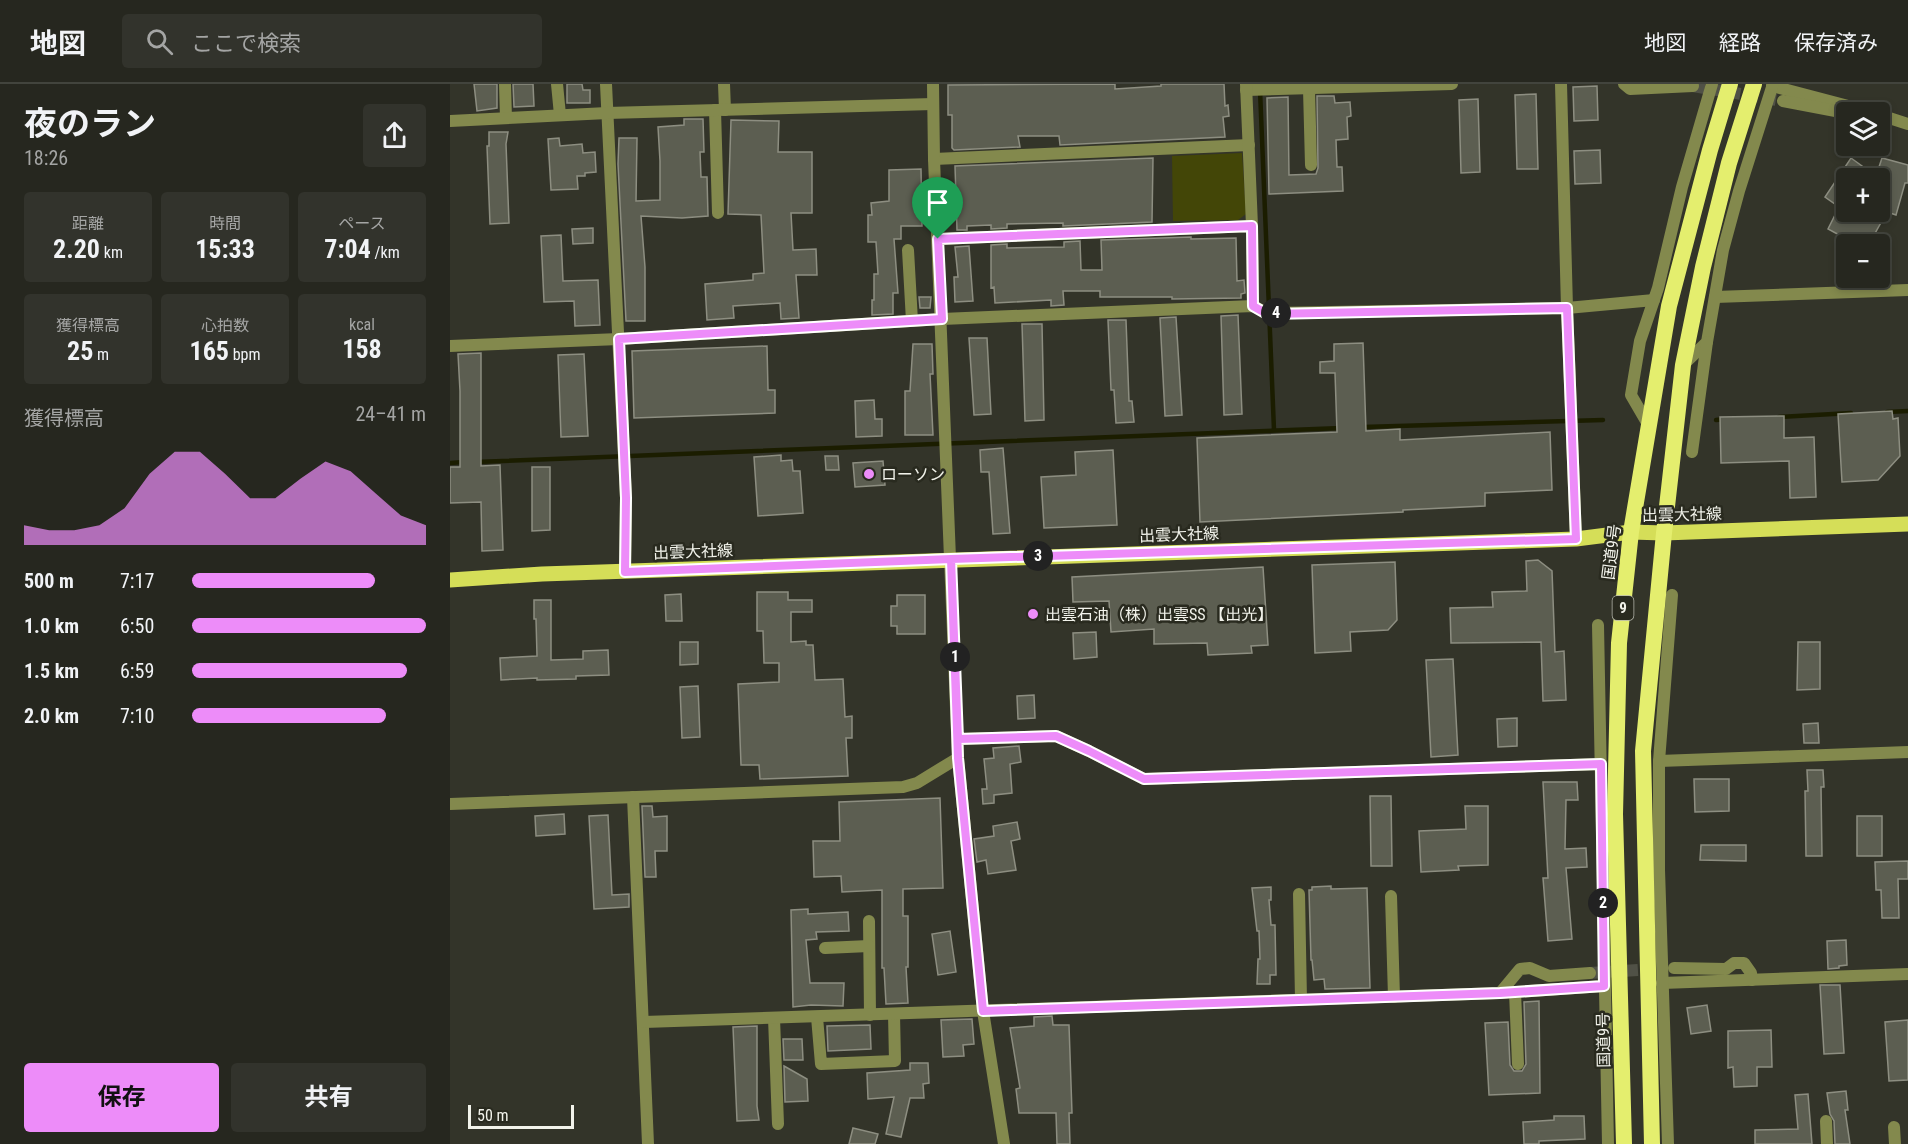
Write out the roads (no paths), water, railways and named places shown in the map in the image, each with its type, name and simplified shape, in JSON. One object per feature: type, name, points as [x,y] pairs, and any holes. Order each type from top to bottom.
[{"type":"highway","name":"国道9号","points":[[1624,1144],[1615,814],[1620,643],[1631,532],[1669,306],[1710,150],[1731,84]]},
{"type":"highway","name":"9","points":[[1652,1144],[1643,752],[1664,533],[1683,365],[1703,267],[1729,163],[1754,84]]},
{"type":"main road","name":"出雲大社線","points":[[450,580],[542,574],[951,559],[1576,539],[1631,532],[1664,533],[1908,524]]},
{"type":"street","points":[[505,84],[506,118]]},
{"type":"street","points":[[557,84],[560,115]]},
{"type":"street","points":[[606,84],[626,498],[625,572]]},
{"type":"street","points":[[718,213],[720,110],[724,84]]},
{"type":"street","points":[[933,84],[958,758],[983,1011],[1004,1144]]},
{"type":"street","points":[[1253,306],[1246,87],[1452,84]]},
{"type":"street","points":[[1561,84],[1576,539]]},
{"type":"street","points":[[1624,84],[1630,89],[1693,86]]},
{"type":"street","points":[[1649,426],[1632,395],[1640,340],[1654,300],[1682,187],[1712,84]]},
{"type":"street","points":[[1692,452],[1707,342],[1723,250],[1773,85],[1836,106]]},
{"type":"street","points":[[1311,165],[1314,87]]},
{"type":"street","points":[[1783,101],[1836,109]]},
{"type":"street","points":[[450,120],[933,104]]},
{"type":"street","points":[[1890,118],[1908,124]]},
{"type":"street","points":[[934,159],[1249,145]]},
{"type":"street","points":[[1729,163],[1739,191]]},
{"type":"street","points":[[1682,187],[1692,218]]},
{"type":"street","points":[[938,239],[1252,226]]},
{"type":"street","points":[[908,250],[912,321]]},
{"type":"street","points":[[1715,297],[1908,290]]},
{"type":"street","points":[[450,346],[619,339],[942,319],[1253,306],[1267,314],[1567,308],[1654,300]]},
{"type":"street","points":[[1683,365],[1707,342]]},
{"type":"street","points":[[1668,1144],[1659,870],[1659,761],[1672,595]]},
{"type":"street","points":[[1657,606],[1670,623]]},
{"type":"street","points":[[1598,625],[1608,1144]]},
{"type":"street","points":[[1600,718],[1618,692]]},
{"type":"street","points":[[958,739],[1056,736],[1144,779],[1601,764]]},
{"type":"street","points":[[1659,761],[1908,752]]},
{"type":"street","points":[[450,804],[903,787],[917,783],[958,758]]},
{"type":"street","points":[[633,797],[648,1144]]},
{"type":"street","points":[[1645,851],[1659,870]]},
{"type":"street","points":[[1299,894],[1301,1000]]},
{"type":"street","points":[[1390,896],[1394,997]]},
{"type":"street","points":[[869,921],[870,1015]]},
{"type":"street","points":[[825,948],[869,946]]},
{"type":"street","points":[[1674,968],[1726,969],[1734,963],[1744,963],[1751,973],[1752,980]]},
{"type":"street","points":[[1500,993],[1520,969],[1530,968],[1549,976],[1590,974]]},
{"type":"street","points":[[1662,983],[1908,974]]},
{"type":"street","points":[[644,1022],[1394,997],[1604,986]]},
{"type":"street","points":[[1515,992],[1518,1064]]},
{"type":"street","points":[[1604,1005],[1621,1022]]},
{"type":"street","points":[[817,1017],[821,1064],[895,1061],[894,1014]]},
{"type":"street","points":[[774,1018],[778,1124]]},
{"type":"street","points":[[1651,1096],[1667,1114]]},
{"type":"street","points":[[1826,1120],[1827,1144]]},
{"type":"street","points":[[1894,1127],[1895,1144]]},
{"type":"waterway","points":[[1260,90],[1274,430]]},
{"type":"waterway","points":[[1887,412],[1908,411]]},
{"type":"waterway","points":[[1779,417],[1851,413]]},
{"type":"waterway","points":[[1716,420],[1726,419]]},
{"type":"waterway","points":[[1363,427],[1603,420]]},
{"type":"waterway","points":[[475,462],[1342,428]]},
{"type":"waterway","points":[[450,463],[464,462]]},
{"type":"tunnel","points":[[1693,86],[1783,101]]},
{"type":"tunnel","points":[[1590,973],[1654,969]]},
{"type":"place","name":"ローソン","points":[[869,474]]},
{"type":"place","name":"出雲石油（株）出雲SS 【出光】","points":[[1033,614]]}]
